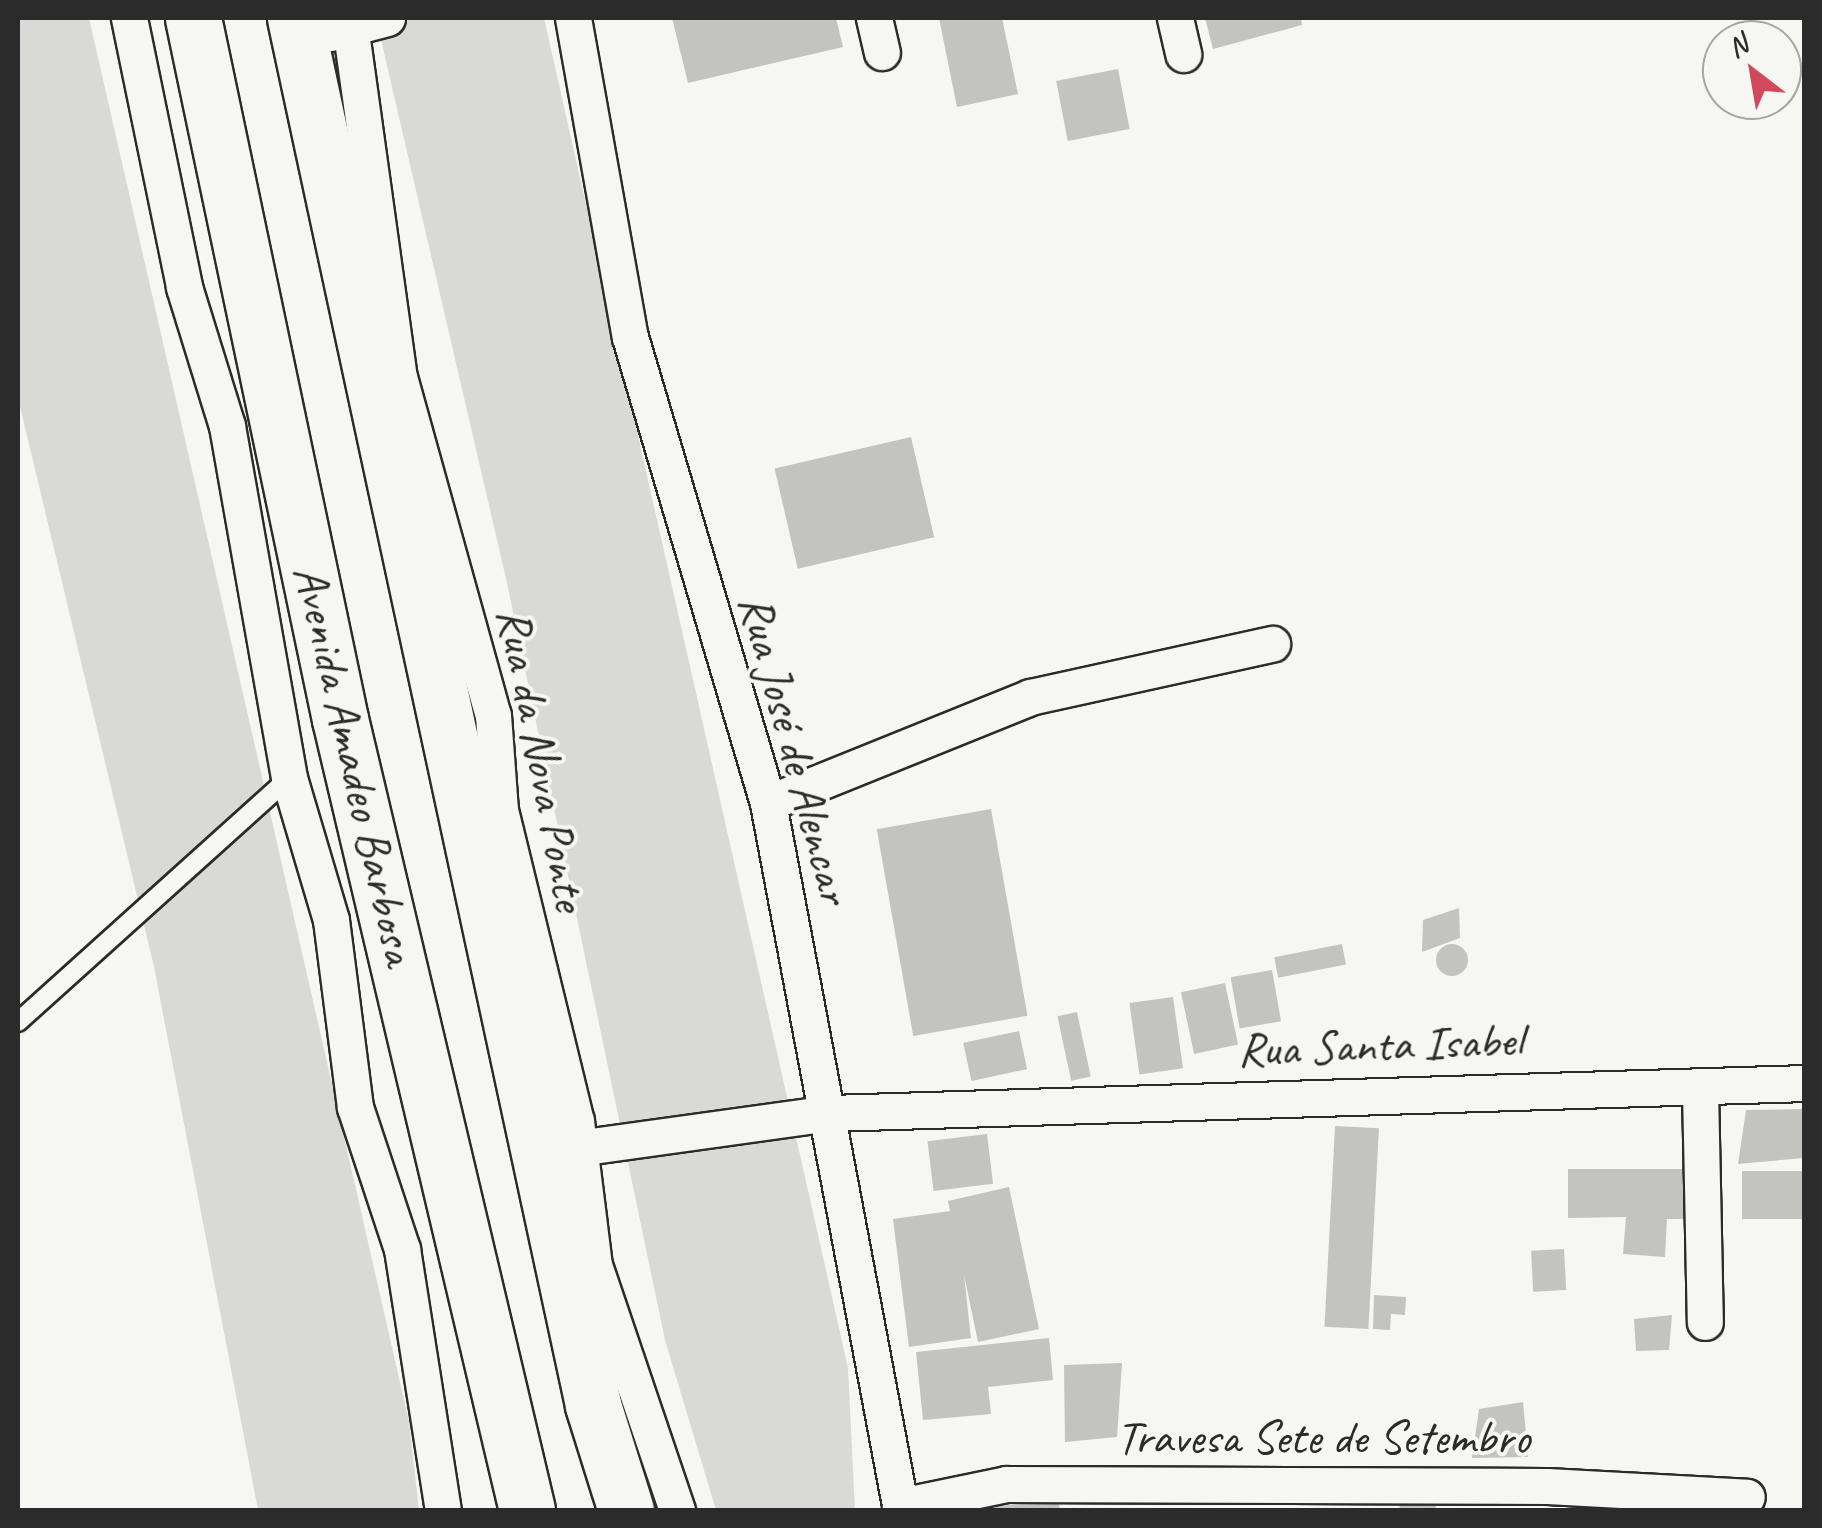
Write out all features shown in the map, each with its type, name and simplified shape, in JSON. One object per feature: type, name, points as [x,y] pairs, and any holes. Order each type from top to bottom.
[{"type":"main road","name":"Avenida Amadeo Barbosa","points":[[193,18],[340,719],[527,1510]]},
{"type":"main road","name":"Avenida Amadeo Barbosa","points":[[324,26],[559,1150],[593,1405],[626,1510]]},
{"type":"street","points":[[128,18],[175,250],[226,426],[290,778],[331,920],[355,1106],[402,1249],[442,1510]]},
{"type":"street","points":[[324,26],[386,18]]},
{"type":"street","name":"Rua José de Alencar","points":[[573,18],[630,338],[768,803],[830,1114],[901,1508]]},
{"type":"street","points":[[874,18],[882,52]]},
{"type":"street","points":[[1175,18],[1183,54]]},
{"type":"street","points":[[768,803],[1030,697],[1272,644]]},
{"type":"street","name":"Rua Santa Isabel","points":[[559,1150],[830,1114],[1680,1081],[1700,1090],[1804,1083]]},
{"type":"street","points":[[1700,1090],[1705,1322]]},
{"type":"street","points":[[559,1150],[677,1510]]},
{"type":"street","name":"Travesa Sete de Setembro","points":[[901,1508],[1006,1484],[1548,1486],[1747,1497]]},
{"type":"lane","points":[[18,1022],[290,778]]},
{"type":"shaded area","points":[[18,18],[89,18],[409,1422],[419,1510],[258,1510],[154,967],[18,398]]},
{"type":"shaded area","points":[[376,18],[544,18],[848,1368],[855,1510],[716,1510],[665,1340],[507,583]]},
{"type":"building","points":[[672,18],[836,18],[843,47],[688,83]]},
{"type":"building","points":[[939,18],[1002,18],[1018,94],[957,107]]},
{"type":"building","points":[[1205,18],[1301,18],[1302,25],[1213,49]]},
{"type":"building","points":[[1118,69],[1130,129],[1068,141],[1056,81]]},
{"type":"building","points":[[911,437],[934,537],[798,569],[775,468]]},
{"type":"building","points":[[991,809],[1027,1016],[913,1036],[877,829]]},
{"type":"building","points":[[1459,908],[1460,938],[1422,952],[1423,920]]},
{"type":"building","points":[[1342,944],[1346,965],[1278,978],[1274,957]]},
{"type":"building","points":[[1452,944],[1463,949],[1468,960],[1463,971],[1452,976],[1441,971],[1436,960],[1441,949]]},
{"type":"building","points":[[1272,970],[1281,1021],[1240,1029],[1231,977]]},
{"type":"building","points":[[1225,983],[1238,1045],[1194,1054],[1181,992]]},
{"type":"building","points":[[1173,997],[1183,1068],[1139,1074],[1129,1003]]},
{"type":"building","points":[[1077,1012],[1091,1077],[1071,1081],[1057,1016]]},
{"type":"building","points":[[1019,1031],[1027,1069],[971,1081],[963,1043]]},
{"type":"building","points":[[1804,1109],[1804,1158],[1738,1164],[1746,1110]]},
{"type":"building","points":[[1335,1126],[1379,1128],[1368,1329],[1324,1327]]},
{"type":"building","points":[[987,1134],[993,1184],[934,1191],[927,1141]]},
{"type":"building","points":[[1568,1169],[1699,1169],[1698,1219],[1667,1219],[1665,1257],[1623,1254],[1626,1217],[1568,1218]]},
{"type":"building","points":[[1742,1171],[1804,1171],[1804,1219],[1742,1219]]},
{"type":"building","points":[[1009,1187],[1039,1329],[978,1342],[964,1275],[971,1338],[909,1347],[893,1219],[950,1211],[948,1201]]},
{"type":"building","points":[[1564,1249],[1566,1290],[1533,1292],[1531,1251]]},
{"type":"building","points":[[1374,1295],[1406,1297],[1405,1315],[1391,1314],[1390,1330],[1373,1329]]},
{"type":"building","points":[[1672,1315],[1669,1350],[1636,1351],[1634,1319]]},
{"type":"building","points":[[1049,1338],[1053,1380],[988,1387],[991,1414],[923,1420],[916,1352]]},
{"type":"building","points":[[1122,1363],[1117,1437],[1065,1442],[1064,1365]]},
{"type":"building","points":[[1523,1402],[1528,1457],[1472,1458],[1479,1409]]},
{"type":"building","points":[[1435,1492],[1436,1510],[1400,1510],[1398,1495]]},
{"type":"building","points":[[1058,1498],[1060,1510],[989,1510],[989,1508]]}]
